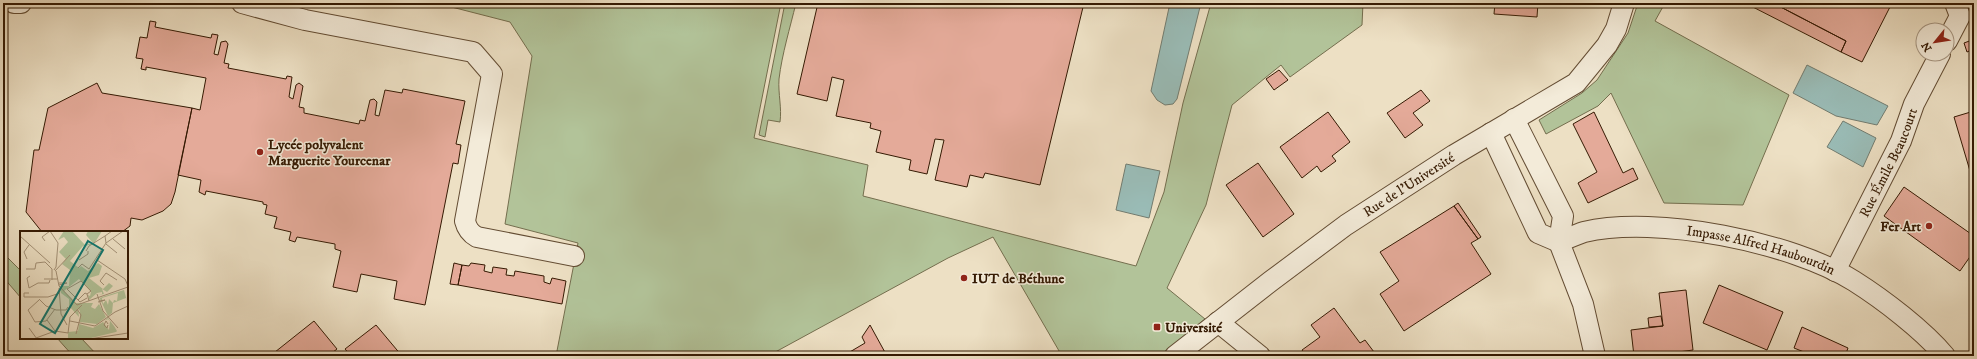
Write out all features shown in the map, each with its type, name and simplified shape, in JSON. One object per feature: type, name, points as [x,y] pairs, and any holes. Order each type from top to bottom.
[{"type":"street","points":[[14,3],[21,3]]},
{"type":"street","points":[[246,3],[305,20],[473,52],[492,74],[466,221],[467,227],[471,233],[477,236],[574,256]]},
{"type":"street","name":"Rue de l'Université","points":[[1175,356],[1346,225],[1413,180],[1514,119],[1566,90],[1584,75],[1607,45],[1616,29],[1624,3]]},
{"type":"street","points":[[1955,28],[1963,14]]},
{"type":"street","name":"Rue Émile Beaucourt","points":[[1835,271],[1901,141],[1914,104],[1936,62]]},
{"type":"street","points":[[1514,119],[1563,216],[1559,242],[1583,304],[1595,356]]},
{"type":"street","points":[[1491,133],[1538,233],[1559,242]]},
{"type":"street","name":"Impasse Alfred Haubourdin","points":[[1559,242],[1583,233],[1608,228],[1677,230],[1738,239],[1783,250],[1835,271],[1854,281],[1907,321],[1942,352]]},
{"type":"street","points":[[1218,322],[1260,356]]},
{"type":"green space","points":[[436,3],[781,3],[754,138],[868,165],[863,196],[1136,266],[1164,192],[1183,103],[1211,3],[1363,3],[1362,25],[1290,77],[1281,65],[1232,105],[1206,205],[1167,288],[1205,319],[1160,356],[1062,356],[993,237],[948,258],[768,356],[556,356],[578,243],[505,224],[532,56],[510,22]]},
{"type":"green space","points":[[785,3],[796,3],[780,70],[780,122],[768,120],[765,137],[759,135]]},
{"type":"green space","points":[[1638,3],[1665,3],[1655,21],[1789,95],[1743,205],[1664,203],[1611,93],[1598,106],[1546,134],[1539,120],[1582,93],[1597,80],[1628,33]]},
{"type":"green space","points":[[3,253],[20,270],[20,297],[3,277]]},
{"type":"green space","points":[[58,339],[82,339],[98,356],[73,356]]},
{"type":"water","points":[[1170,3],[1201,3],[1177,99],[1173,104],[1165,105],[1157,100],[1151,91]]},
{"type":"water","points":[[1807,65],[1888,106],[1877,125],[1836,116],[1793,93]]},
{"type":"water","points":[[1843,121],[1876,138],[1863,167],[1827,147]]},
{"type":"water","points":[[1126,164],[1160,171],[1149,218],[1116,210]]},
{"type":"building","points":[[818,3],[1084,3],[1040,185],[985,173],[983,178],[970,175],[967,187],[935,180],[944,140],[935,139],[927,174],[909,170],[911,160],[876,152],[881,131],[870,128],[871,123],[836,116],[844,80],[832,77],[827,101],[797,94]]},
{"type":"building","points":[[1495,3],[1538,3],[1537,17],[1494,14]]},
{"type":"building","points":[[1745,3],[1773,3],[1846,41],[1841,52]]},
{"type":"building","points":[[1773,3],[1892,3],[1862,62],[1841,52],[1846,41]]},
{"type":"building","points":[[150,21],[156,22],[155,27],[211,38],[212,34],[218,35],[214,54],[218,55],[221,42],[226,41],[228,44],[224,63],[229,64],[228,68],[286,79],[287,76],[292,77],[289,97],[293,99],[296,85],[299,83],[303,86],[299,107],[304,108],[304,113],[359,124],[360,120],[365,121],[370,100],[374,99],[377,102],[375,115],[379,116],[385,90],[402,93],[403,89],[465,101],[456,144],[461,145],[458,164],[453,163],[425,305],[394,299],[397,281],[361,274],[357,292],[333,287],[341,251],[335,249],[335,244],[297,237],[295,242],[289,240],[291,232],[274,228],[277,217],[265,214],[267,205],[263,204],[263,202],[206,191],[205,195],[199,192],[201,180],[178,175],[192,108],[200,110],[206,78],[146,67],[146,70],[141,69],[143,59],[136,58],[140,37],[147,38]]},
{"type":"building","points":[[1972,40],[1974,49],[1967,52],[1964,43]]},
{"type":"building","points":[[1279,70],[1288,80],[1274,90],[1266,79]]},
{"type":"building","points":[[97,83],[102,93],[192,108],[175,192],[171,204],[163,211],[142,220],[131,218],[130,226],[123,231],[41,231],[26,212],[34,150],[39,150],[48,108]]},
{"type":"building","points":[[1421,90],[1430,101],[1413,113],[1423,125],[1405,138],[1387,113]]},
{"type":"building","points":[[1974,111],[1974,170],[1970,171],[1954,117]]},
{"type":"building","points":[[1328,112],[1350,142],[1332,156],[1336,161],[1321,172],[1317,166],[1302,178],[1280,147]]},
{"type":"building","points":[[1594,112],[1623,173],[1633,168],[1638,179],[1588,203],[1578,183],[1597,172],[1573,124]]},
{"type":"building","points":[[1258,163],[1294,214],[1263,237],[1226,185]]},
{"type":"building","name":"Fer Art","points":[[1904,187],[1974,236],[1974,251],[1960,271],[1884,216]]},
{"type":"building","points":[[1458,203],[1481,237],[1478,239],[1454,206]]},
{"type":"building","points":[[1454,206],[1478,239],[1471,243],[1491,274],[1404,331],[1380,294],[1399,281],[1380,252]]},
{"type":"building","points":[[454,263],[462,265],[458,285],[450,284]]},
{"type":"building","points":[[471,263],[485,265],[484,271],[492,273],[493,267],[507,269],[506,275],[514,276],[515,271],[544,276],[544,282],[550,284],[552,278],[566,281],[562,304],[458,285],[462,265],[469,266]]},
{"type":"building","points":[[1719,285],[1783,312],[1767,350],[1703,323]]},
{"type":"building","points":[[1686,290],[1693,350],[1649,356],[1634,356],[1631,330],[1663,326],[1659,293]]},
{"type":"building","points":[[1334,308],[1360,343],[1365,340],[1377,356],[1306,356],[1302,350],[1320,337],[1311,325]]},
{"type":"building","points":[[1661,316],[1663,326],[1649,327],[1648,318]]},
{"type":"building","points":[[314,321],[337,349],[328,356],[270,356]]},
{"type":"building","points":[[376,325],[402,356],[351,356],[345,349]]},
{"type":"building","points":[[870,325],[887,356],[843,356],[865,343],[862,337]]},
{"type":"building","points":[[1802,327],[1848,348],[1845,356],[1808,356],[1809,354],[1794,348]]},
{"type":"place","name":"Lycée polyvalent Marguerite Yourcenar","points":[[260,152]]},
{"type":"place","name":"Fer Art","points":[[1929,226]]},
{"type":"place","name":"IUT de Béthune","points":[[964,278]]},
{"type":"place","name":"Université","points":[[1157,327]]}]
